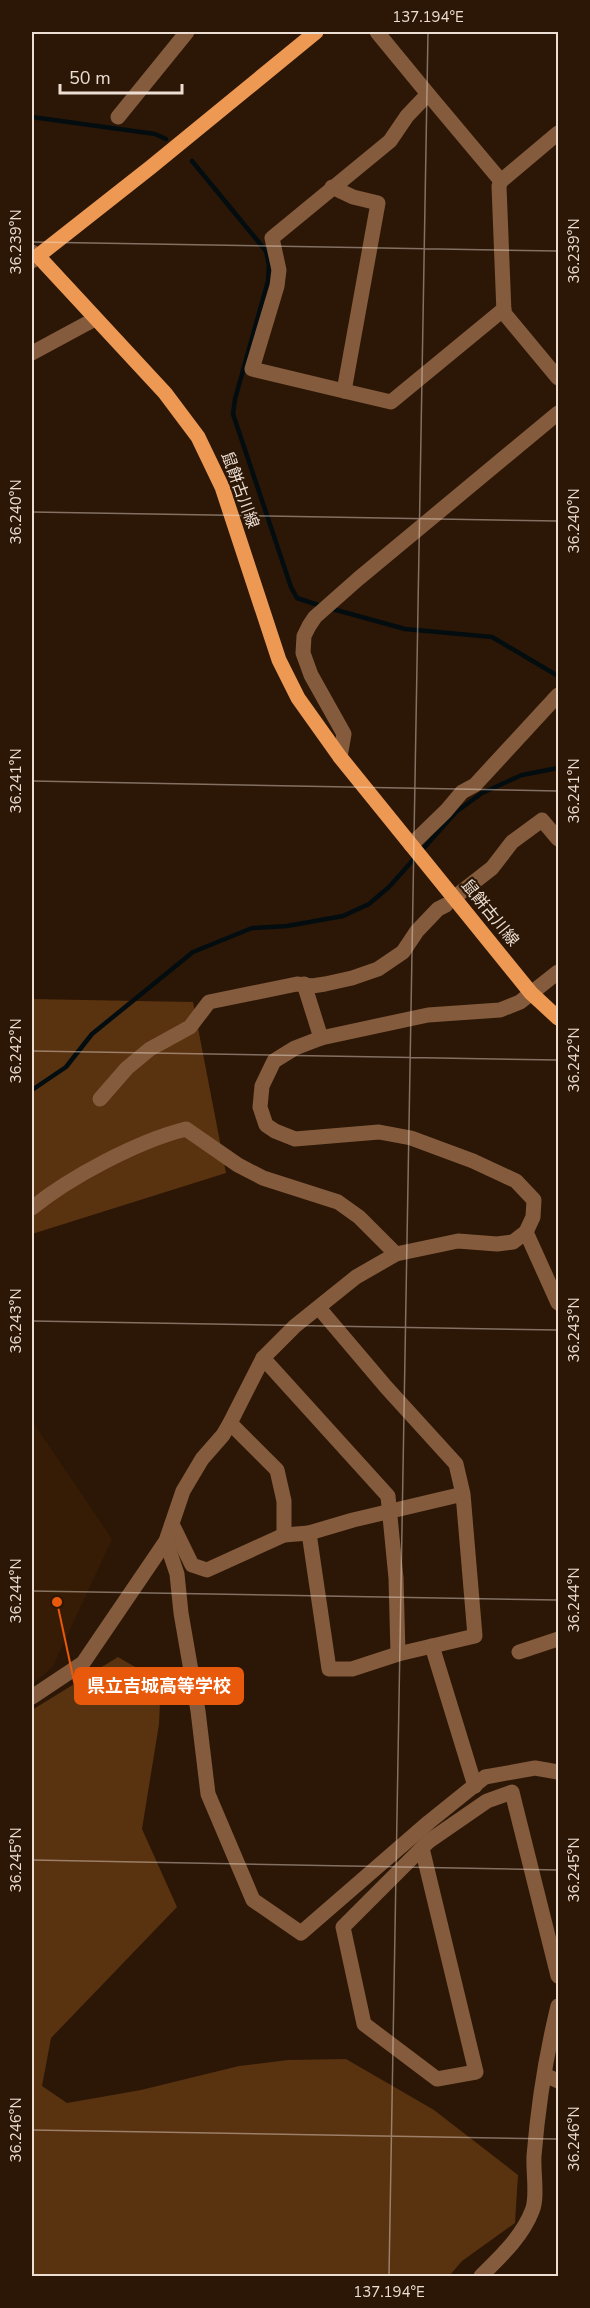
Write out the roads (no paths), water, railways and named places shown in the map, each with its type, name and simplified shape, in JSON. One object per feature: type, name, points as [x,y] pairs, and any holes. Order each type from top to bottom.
[{"type":"main road","name":"鼠餅古川線","points":[[310,33],[160,160],[34,256],[165,393],[185,418],[207,453],[222,487],[279,660],[298,698],[340,757],[425,861],[450,901],[531,993],[558,1018]]},
{"type":"street","points":[[118,117],[187,32]]},
{"type":"street","points":[[377,32],[501,181]]},
{"type":"street","points":[[428,94],[407,116],[390,141],[272,238],[278,263],[277,286],[252,369],[392,402],[504,309]]},
{"type":"street","points":[[558,134],[501,181],[499,186],[504,313],[558,378]]},
{"type":"street","points":[[332,187],[353,197],[378,202],[344,391]]},
{"type":"street","points":[[32,353],[95,319]]},
{"type":"street","points":[[340,757],[344,734],[311,675],[303,653],[304,636],[317,615],[558,413]]},
{"type":"street","points":[[411,846],[462,792],[475,785],[558,695]]},
{"type":"street","points":[[100,1099],[127,1068],[150,1049],[190,1027],[209,1002],[304,984],[312,986],[334,982],[378,969],[403,952],[417,931],[438,909],[492,868],[512,842],[542,820],[558,839]]},
{"type":"street","points":[[32,1697],[83,1663],[166,1541],[183,1491],[202,1459],[223,1435],[263,1358],[295,1326],[356,1277],[396,1254],[458,1241],[497,1244],[513,1242],[526,1232],[533,1217],[534,1200],[516,1181],[473,1161],[411,1138],[379,1132],[295,1139],[274,1131],[266,1125],[260,1107],[262,1086],[274,1061],[295,1048],[321,1038],[428,1015],[500,1010],[520,1002],[558,972]]},
{"type":"street","points":[[304,984],[321,1038]]},
{"type":"street","points":[[32,1208],[47,1196],[120,1154],[166,1134],[186,1129],[263,1178],[338,1202],[359,1217],[396,1254]]},
{"type":"street","points":[[526,1232],[558,1303]]},
{"type":"street","points":[[309,1533],[329,1670],[352,1669],[398,1654],[475,1636],[463,1494],[456,1464],[319,1308]]},
{"type":"street","points":[[263,1358],[388,1496],[396,1578],[398,1654]]},
{"type":"street","points":[[230,1423],[277,1470],[284,1501],[284,1535]]},
{"type":"street","points":[[171,1524],[192,1565],[207,1570],[284,1535],[309,1533],[353,1520],[463,1494]]},
{"type":"street","points":[[166,1541],[177,1574],[208,1794],[254,1900],[301,1933],[429,1822],[485,1778],[536,1768],[558,1772]]},
{"type":"street","points":[[519,1652],[558,1639]]},
{"type":"street","points":[[432,1646],[475,1786]]},
{"type":"street","points":[[422,1848],[476,2072],[437,2079],[364,2024],[343,1927],[429,1841],[487,1801],[512,1792],[558,1976]]},
{"type":"street","points":[[481,2277],[524,2228],[533,2209],[534,2157],[551,2078],[558,2006]]},
{"type":"waterway","points":[[32,117],[155,134],[166,139]]},
{"type":"waterway","points":[[192,161],[266,251],[269,265],[268,281],[235,399],[233,414],[291,587],[297,598],[321,606]]},
{"type":"waterway","points":[[329,608],[405,629],[492,637],[558,676]]},
{"type":"waterway","points":[[32,1090],[66,1067],[92,1034],[193,952],[252,928],[287,926],[343,916],[369,904],[389,887],[456,812],[482,793],[522,775],[558,768]]},
{"type":"place","name":"県立吉城高等学校","points":[[57,1602]]}]
